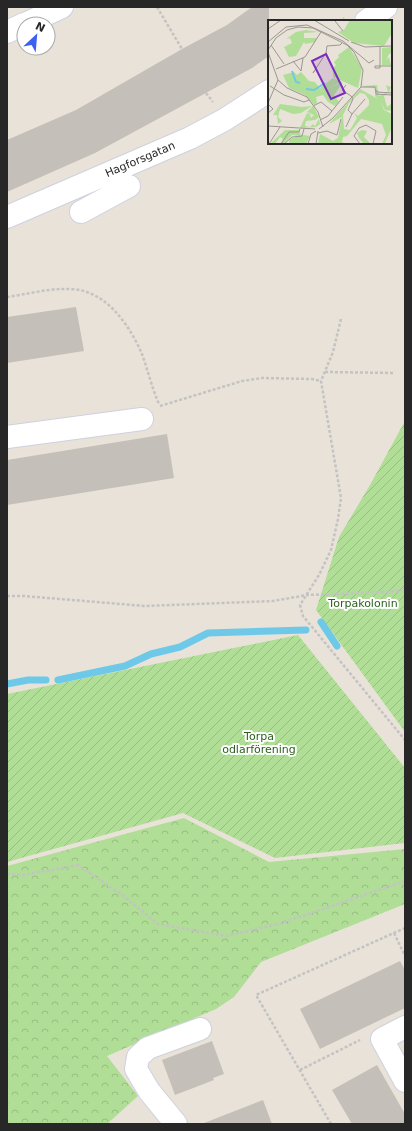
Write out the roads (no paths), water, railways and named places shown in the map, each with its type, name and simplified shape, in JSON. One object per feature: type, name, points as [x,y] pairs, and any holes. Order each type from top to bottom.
[{"type":"street","points":[[42,16],[62,7]]},
{"type":"street","points":[[367,20],[386,7]]},
{"type":"street","name":"Hagforsgatan","points":[[7,217],[190,138],[224,120],[268,92]]},
{"type":"street","points":[[81,212],[129,186]]},
{"type":"street","points":[[7,437],[142,419]]},
{"type":"street","points":[[405,1027],[382,1039],[405,1080]]},
{"type":"street","points":[[176,1124],[149,1091],[136,1069],[138,1057],[148,1048],[200,1029]]},
{"type":"waterway","points":[[321,622],[337,646]]},
{"type":"waterway","points":[[58,680],[125,666],[151,654],[180,647],[208,633],[306,630]]},
{"type":"waterway","points":[[7,684],[28,680],[46,680]]},
{"type":"park label","name":"Torpakolonin","points":[[363,603]]},
{"type":"park label","name":"Torpa odlarförening","points":[[259,742]]}]
